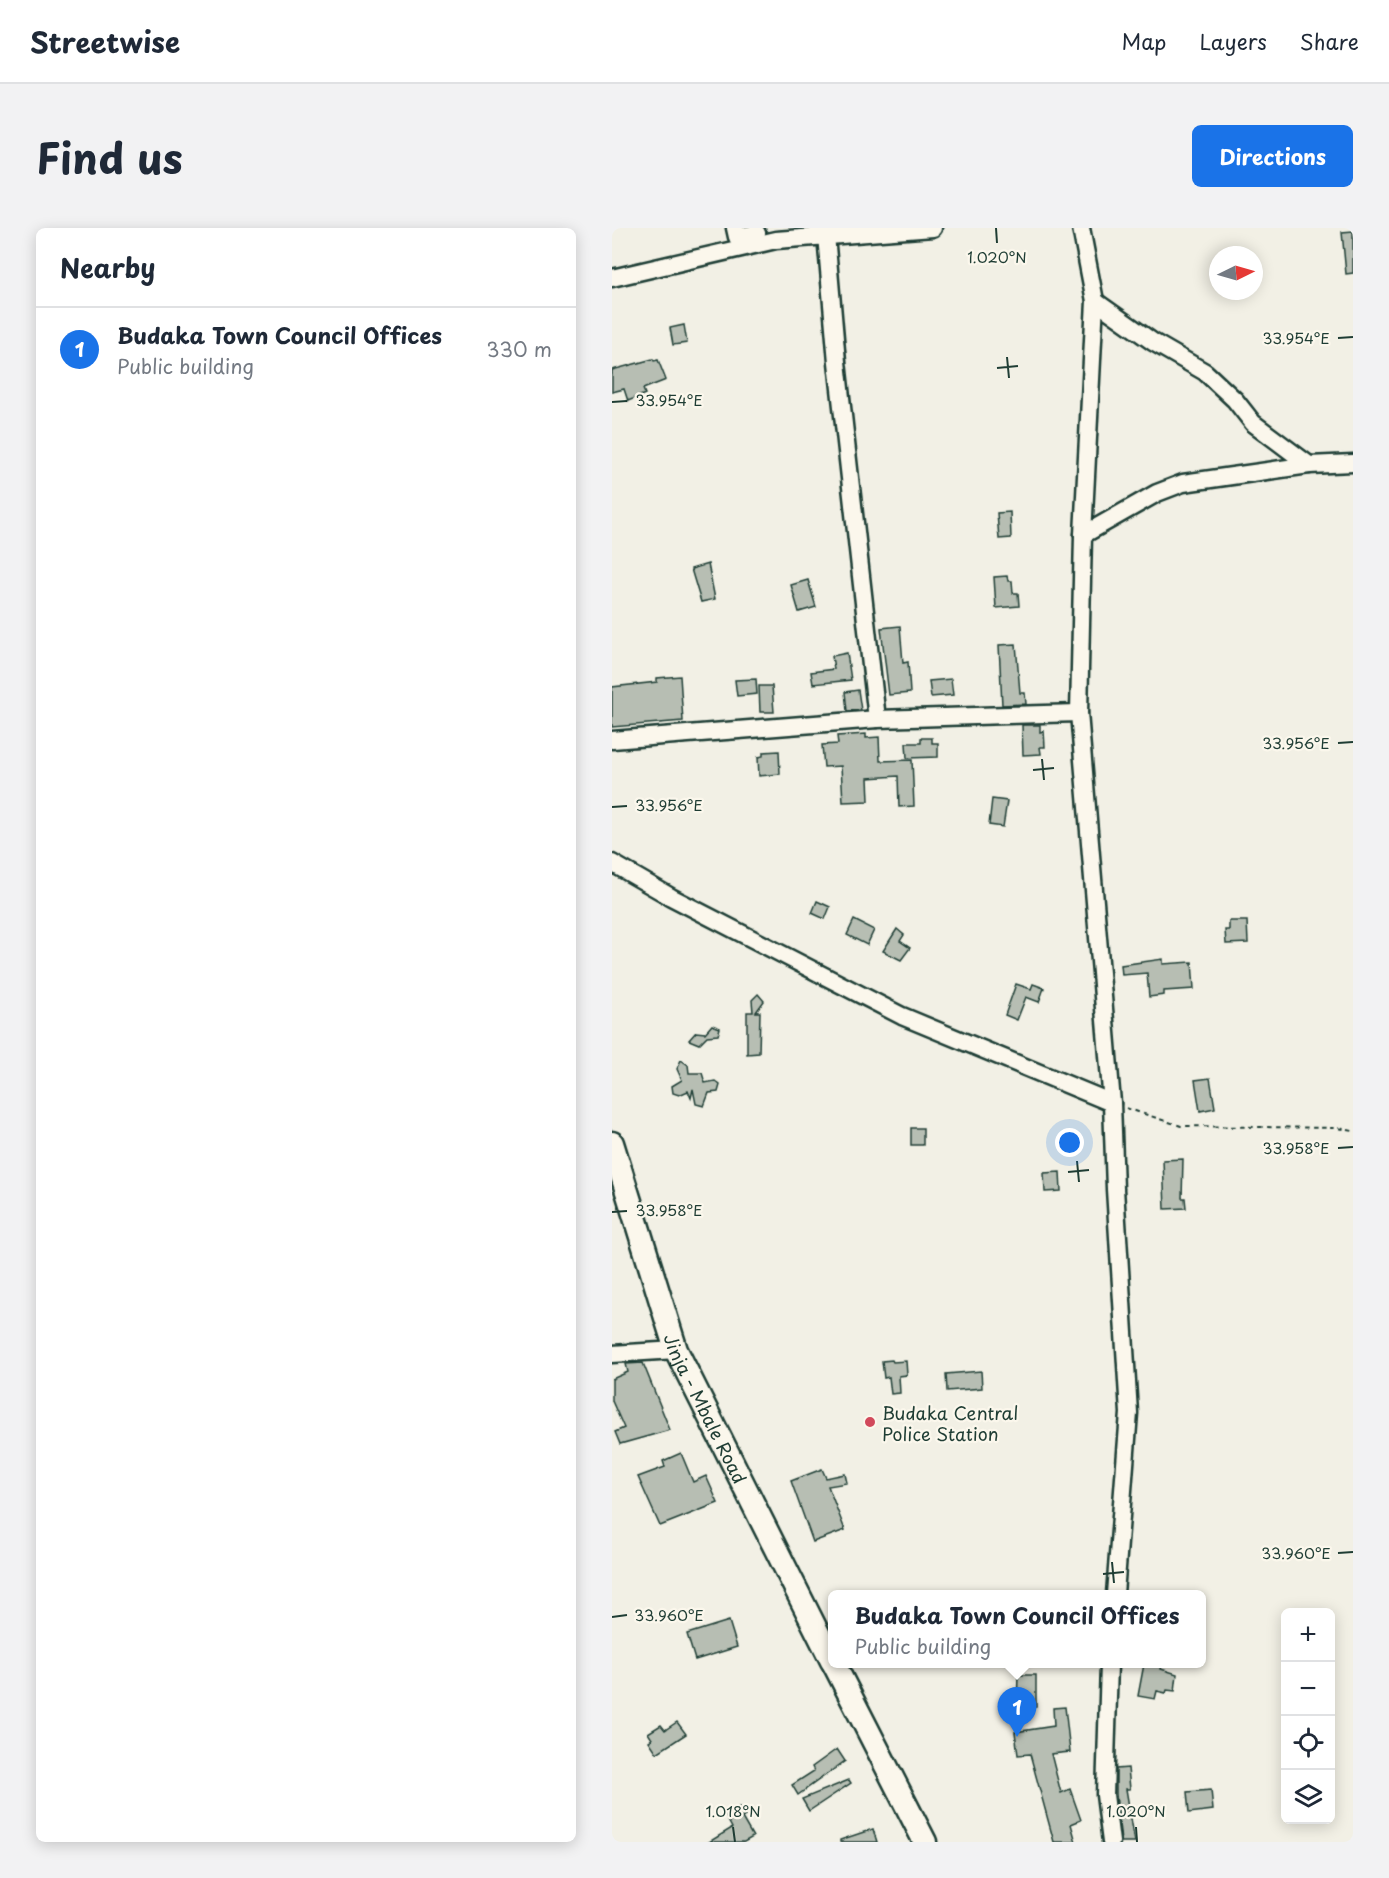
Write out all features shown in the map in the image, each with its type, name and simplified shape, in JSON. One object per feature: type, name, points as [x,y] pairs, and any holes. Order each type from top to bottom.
[{"type":"main road","name":"Jinja - Mbale Road","points":[[612,1143],[676,1350],[828,1652]]},
{"type":"main road","name":"Jinja - Mbale Road","points":[[836,1668],[925,1842]]},
{"type":"street","points":[[735,228],[737,237],[778,228]]},
{"type":"street","points":[[612,278],[776,240],[822,232],[933,228]]},
{"type":"street","points":[[1081,228],[1095,301],[1083,535],[1079,712],[1112,1103],[1129,1413],[1114,1590]]},
{"type":"street","points":[[822,232],[877,719]]},
{"type":"street","points":[[1095,301],[1153,342],[1205,372],[1235,400],[1253,423],[1309,465]]},
{"type":"street","points":[[1083,535],[1157,493],[1183,483],[1309,465],[1353,464]]},
{"type":"street","points":[[612,740],[877,719],[1079,712]]},
{"type":"street","points":[[612,863],[671,897],[902,1016],[1112,1103]]},
{"type":"street","points":[[612,1354],[676,1350]]},
{"type":"street","points":[[1109,1668],[1105,1795],[1111,1842]]},
{"type":"path","points":[[1112,1103],[1181,1126],[1338,1128],[1353,1131]]},
{"type":"building","points":[[1353,231],[1353,273],[1346,274],[1342,232]]},
{"type":"building","points":[[684,325],[687,343],[673,345],[670,328]]},
{"type":"building","points":[[653,359],[658,360],[666,380],[643,389],[645,394],[628,401],[624,389],[612,392],[612,370]]},
{"type":"building","points":[[1010,512],[1011,538],[999,539],[997,513]]},
{"type":"building","points":[[708,564],[715,599],[701,602],[691,569]]},
{"type":"building","points":[[1007,576],[1008,581],[1012,581],[1013,593],[1018,593],[1019,606],[996,608],[994,577]]},
{"type":"building","points":[[808,580],[816,607],[799,612],[791,585]]},
{"type":"building","points":[[900,626],[903,663],[908,662],[910,693],[889,695],[881,628]]},
{"type":"building","points":[[1016,644],[1020,693],[1025,693],[1026,704],[1002,705],[999,645]]},
{"type":"building","points":[[847,653],[851,680],[813,684],[811,672],[834,669],[832,656]]},
{"type":"building","points":[[680,676],[683,721],[612,727],[612,687],[657,682],[657,678]]},
{"type":"building","points":[[756,679],[757,694],[737,696],[735,680]]},
{"type":"building","points":[[951,679],[953,695],[931,697],[929,681]]},
{"type":"building","points":[[759,686],[772,686],[774,712],[760,712]]},
{"type":"building","points":[[858,690],[861,710],[847,711],[845,692]]},
{"type":"building","points":[[1022,725],[1040,725],[1040,732],[1044,731],[1045,747],[1040,747],[1041,754],[1023,755]]},
{"type":"building","points":[[866,734],[866,738],[879,737],[880,761],[912,760],[914,806],[899,807],[898,776],[868,778],[869,801],[843,802],[841,766],[824,767],[822,745],[838,744],[837,736]]},
{"type":"building","points":[[921,738],[932,738],[932,743],[938,743],[938,757],[907,758],[906,743],[921,743]]},
{"type":"building","points":[[779,751],[780,774],[759,776],[758,757],[763,756],[763,752]]},
{"type":"building","points":[[992,799],[1007,801],[1003,827],[989,825]]},
{"type":"building","points":[[817,901],[830,907],[825,919],[812,913]]},
{"type":"building","points":[[854,920],[874,930],[867,945],[847,935]]},
{"type":"building","points":[[1229,921],[1247,921],[1248,943],[1226,944],[1225,930],[1229,930]]},
{"type":"building","points":[[897,929],[904,935],[900,941],[910,948],[901,960],[883,951]]},
{"type":"building","points":[[1163,959],[1163,964],[1192,962],[1194,989],[1164,991],[1164,995],[1149,997],[1147,973],[1122,975],[1121,965]]},
{"type":"building","points":[[1016,984],[1031,989],[1033,984],[1044,988],[1039,1002],[1026,997],[1017,1020],[1005,1015]]},
{"type":"building","points":[[758,994],[764,1001],[756,1012],[760,1012],[759,1053],[747,1054],[747,1012],[753,1012],[752,1000]]},
{"type":"building","points":[[712,1025],[720,1028],[718,1035],[707,1036],[699,1044],[689,1040],[696,1032],[705,1033]]},
{"type":"building","points":[[681,1060],[688,1065],[689,1073],[702,1073],[705,1083],[715,1081],[720,1085],[718,1092],[709,1093],[704,1106],[696,1104],[693,1089],[691,1098],[688,1091],[679,1095],[673,1093],[672,1086],[682,1080],[677,1069]]},
{"type":"building","points":[[1210,1078],[1215,1108],[1200,1111],[1195,1080]]},
{"type":"building","points":[[911,1128],[923,1128],[923,1145],[911,1145]]},
{"type":"building","points":[[1183,1159],[1182,1198],[1185,1198],[1186,1208],[1165,1209],[1163,1160]]},
{"type":"building","points":[[1060,1172],[1061,1191],[1045,1192],[1044,1173]]},
{"type":"building","points":[[892,1360],[893,1362],[906,1361],[907,1375],[899,1376],[900,1393],[891,1394],[889,1377],[884,1378],[882,1361]]},
{"type":"building","points":[[643,1363],[670,1430],[620,1444],[615,1432],[624,1428],[612,1401],[612,1379],[628,1372],[626,1364]]},
{"type":"building","points":[[981,1371],[982,1388],[947,1391],[946,1374]]},
{"type":"building","points":[[681,1453],[693,1482],[706,1476],[718,1503],[660,1526],[638,1477],[665,1467],[663,1461]]},
{"type":"building","points":[[822,1469],[826,1478],[845,1474],[847,1483],[828,1486],[845,1530],[813,1542],[791,1481]]},
{"type":"building","points":[[729,1621],[737,1647],[695,1660],[687,1634]]},
{"type":"building","points":[[1143,1668],[1161,1668],[1177,1674],[1175,1691],[1167,1690],[1166,1693],[1157,1691],[1155,1699],[1138,1696]]},
{"type":"building","points":[[1018,1675],[1036,1675],[1036,1707],[1017,1707]]},
{"type":"building","points":[[1065,1707],[1070,1752],[1051,1754],[1061,1793],[1070,1789],[1081,1820],[1071,1824],[1076,1842],[1054,1842],[1030,1754],[1018,1755],[1015,1732],[1054,1726],[1053,1708]]},
{"type":"building","points":[[677,1722],[686,1734],[657,1753],[649,1741],[652,1739],[648,1733],[661,1725],[665,1730]]},
{"type":"building","points":[[837,1749],[845,1761],[798,1795],[792,1785],[814,1771],[812,1767]]},
{"type":"building","points":[[1128,1768],[1130,1789],[1126,1789],[1135,1842],[1121,1842],[1116,1769]]},
{"type":"building","points":[[849,1780],[851,1783],[809,1811],[802,1799]]},
{"type":"building","points":[[1211,1790],[1213,1810],[1189,1813],[1187,1792]]},
{"type":"building","points":[[739,1807],[745,1816],[742,1818],[753,1837],[744,1842],[709,1842],[732,1828],[725,1815]]},
{"type":"building","points":[[873,1829],[877,1842],[840,1842],[840,1840]]},
{"type":"place","name":"Budaka Central Police Station","points":[[870,1422]]},
{"type":"place","name":"Budaka Town Council Offices","points":[[1017,1737]]}]
